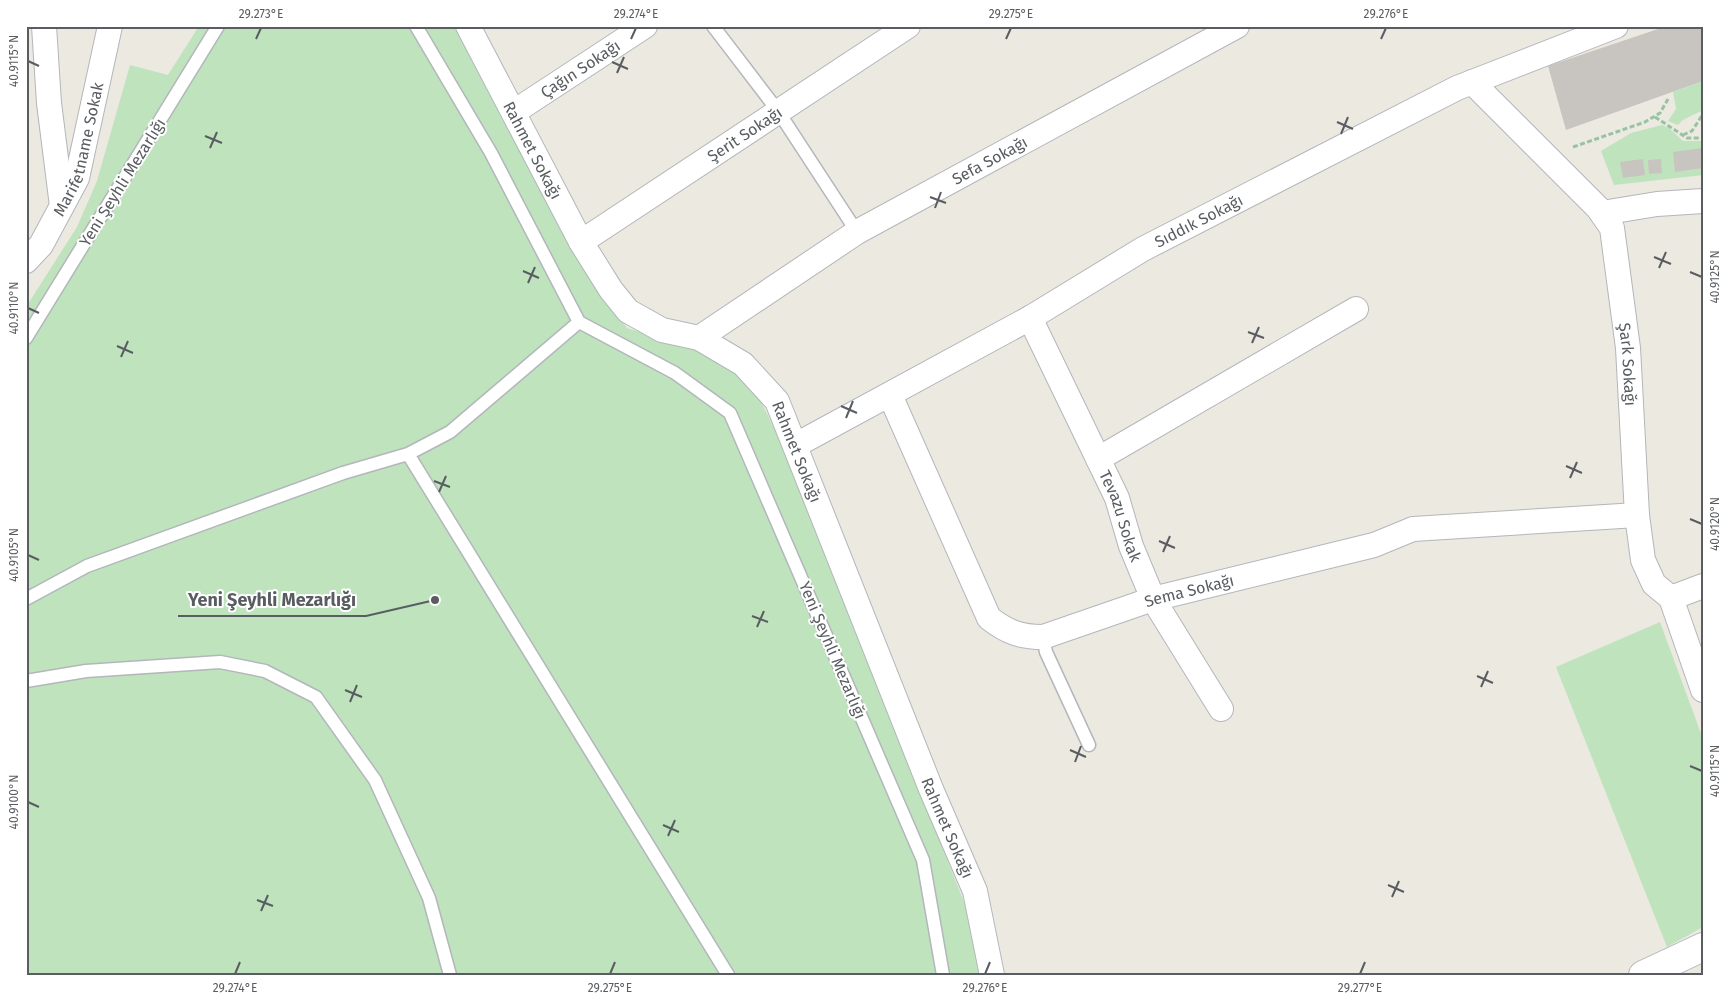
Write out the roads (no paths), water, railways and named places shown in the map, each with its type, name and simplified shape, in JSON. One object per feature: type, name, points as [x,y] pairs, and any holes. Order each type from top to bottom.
[{"type":"street","points":[[44,26],[49,103],[62,206]]},
{"type":"street","name":"Marifetname Sokak","points":[[26,261],[41,245],[77,178],[110,26]]},
{"type":"street","name":"Rahmet Sokağı","points":[[468,26],[581,242],[611,290],[628,311],[662,330],[699,338],[743,364],[777,401],[894,695],[975,891],[992,975]]},
{"type":"street","name":"Çağın Sokağı","points":[[514,112],[645,26]]},
{"type":"street","name":"Şerit Sokağı","points":[[581,242],[908,26]]},
{"type":"street","name":"Sefa Sokağı","points":[[699,338],[857,232],[1237,26]]},
{"type":"street","name":"Sıddık Sokağı","points":[[796,446],[1030,318],[1143,249],[1472,82],[1606,28]]},
{"type":"street","name":"Şark Sokağı","points":[[1472,82],[1602,213],[1612,228],[1628,348],[1637,515],[1643,560],[1654,584],[1671,598],[1703,690]]},
{"type":"street","points":[[1602,213],[1657,204],[1703,201]]},
{"type":"street","points":[[1098,459],[1356,309]]},
{"type":"street","name":"Tevazu Sokak","points":[[1030,318],[1117,498],[1131,546],[1153,599],[1221,709]]},
{"type":"street","name":"Sema Sokağı","points":[[890,395],[989,618],[1004,631],[1024,637],[1043,637],[1153,599],[1374,545],[1412,528],[1637,515]]},
{"type":"street","points":[[1671,598],[1703,586]]},
{"type":"street","points":[[1643,975],[1703,947]]},
{"type":"lane","name":"Yeni Şeyhli Mezarlığı","points":[[26,338],[218,26]]},
{"type":"lane","points":[[26,599],[87,566],[343,473],[408,454],[450,432],[579,322],[491,153],[416,26]]},
{"type":"lane","points":[[713,26],[778,111],[857,232]]},
{"type":"lane","name":"Yeni Şeyhli Mezarlığı","points":[[579,322],[675,373],[730,412],[923,860],[943,975]]},
{"type":"lane","points":[[408,454],[728,975]]},
{"type":"lane","points":[[1043,637],[1046,652],[1088,745]]},
{"type":"lane","points":[[26,681],[86,671],[220,662],[265,671],[316,697],[376,780],[429,898],[450,975]]},
{"type":"place","name":"Yeni Şeyhli Mezarlığı","points":[[435,600]]}]
